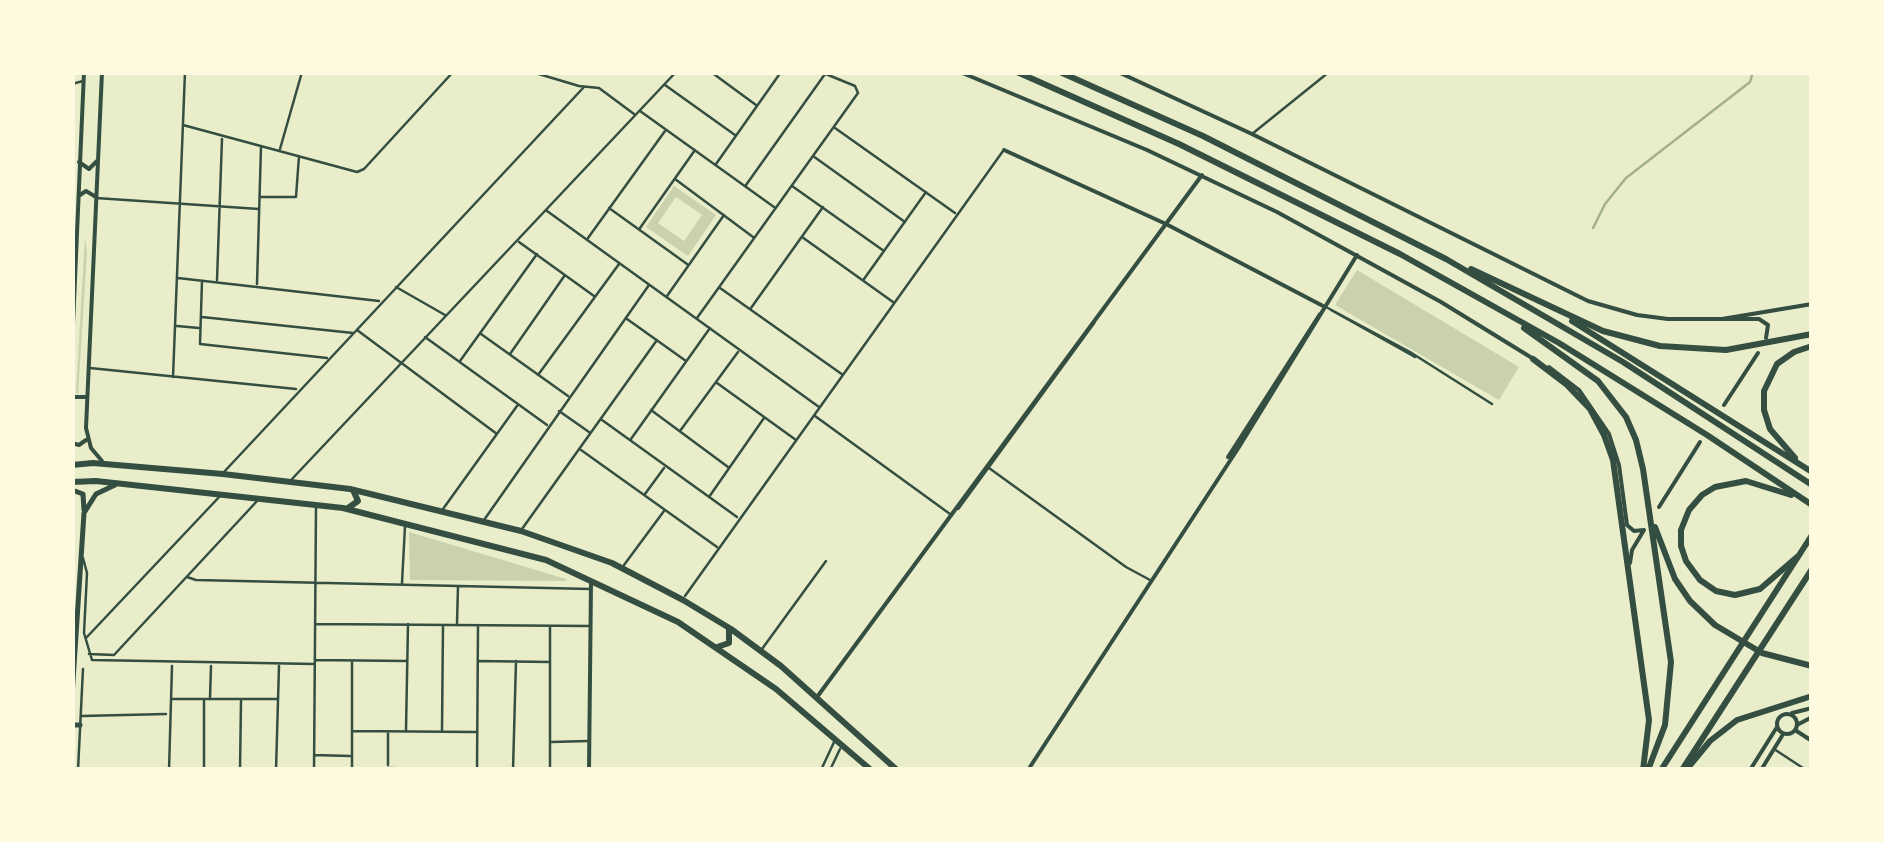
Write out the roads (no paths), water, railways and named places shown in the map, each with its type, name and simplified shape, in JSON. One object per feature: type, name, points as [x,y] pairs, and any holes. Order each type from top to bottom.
[{"type":"highway","points":[[1016,72],[1262,183],[1473,294],[1643,395],[1811,504]]},
{"type":"highway","points":[[1060,72],[1203,136],[1446,259],[1612,334],[1673,348],[1738,349],[1812,334]]},
{"type":"highway","points":[[1446,259],[1622,362],[1812,485]]},
{"type":"highway","points":[[1473,294],[1573,360],[1608,392],[1631,428],[1660,548],[1690,601],[1724,632],[1774,658],[1812,666]]},
{"type":"highway","points":[[1535,299],[1812,472]]},
{"type":"highway","points":[[1812,346],[1777,364],[1763,401],[1776,438],[1812,472]]},
{"type":"highway","points":[[1533,359],[1577,394],[1608,444],[1649,720],[1646,770]]},
{"type":"highway","points":[[72,464],[291,480],[350,489],[521,531],[622,568],[683,600],[757,649],[897,770]]},
{"type":"highway","points":[[72,482],[316,503],[406,522],[546,560],[592,578],[716,646],[871,770]]},
{"type":"highway","points":[[1797,557],[1760,590],[1722,593],[1707,586],[1690,568],[1681,546],[1682,525],[1702,495],[1730,482],[1764,485],[1811,504]]},
{"type":"highway","points":[[1646,487],[1671,662],[1665,725],[1646,770]]},
{"type":"highway","points":[[346,508],[354,507],[358,500],[350,489]]},
{"type":"highway","points":[[378,516],[368,504],[374,496],[382,496]]},
{"type":"highway","points":[[1661,770],[1812,535]]},
{"type":"highway","points":[[1684,770],[1812,569]]},
{"type":"highway","points":[[716,646],[723,647],[731,640],[731,632],[724,625]]},
{"type":"highway","points":[[740,663],[735,658],[737,649],[744,644],[757,649]]},
{"type":"highway","points":[[1684,770],[1710,741],[1738,720],[1812,696]]},
{"type":"main road","points":[[84,513],[96,494],[123,484]]},
{"type":"main road","points":[[72,490],[83,494],[84,513],[72,696]]},
{"type":"main road","points":[[76,633],[85,636]]},
{"type":"street","points":[[72,348],[84,72]]},
{"type":"street","points":[[72,443],[82,444],[86,436],[102,72]]},
{"type":"street","points":[[173,377],[185,72]]},
{"type":"street","points":[[280,151],[302,72]]},
{"type":"street","points":[[183,125],[352,171],[362,170],[453,72]]},
{"type":"street","points":[[532,72],[602,89],[666,129],[776,208]]},
{"type":"street","points":[[291,480],[676,72]]},
{"type":"street","points":[[711,72],[757,106]]},
{"type":"street","points":[[715,165],[781,72]]},
{"type":"street","points":[[1118,72],[1252,134],[1570,294],[1637,315],[1711,321],[1759,319],[1768,325],[1766,338]]},
{"type":"street","points":[[696,319],[858,90],[823,73],[745,186]]},
{"type":"street","points":[[960,73],[1202,175],[1357,255],[1572,383],[1599,416],[1616,455],[1627,525],[1634,531],[1644,530],[1630,554],[1632,588]]},
{"type":"street","points":[[1252,134],[1325,73]]},
{"type":"street","points":[[72,84],[84,80]]},
{"type":"street","points":[[664,84],[736,136]]},
{"type":"street","points":[[222,474],[584,86]]},
{"type":"street","points":[[834,128],[957,214]]},
{"type":"street","points":[[586,240],[666,129]]},
{"type":"street","points":[[216,282],[222,136]]},
{"type":"street","points":[[257,286],[261,146]]},
{"type":"street","points":[[639,230],[695,150]]},
{"type":"street","points":[[683,600],[1004,150],[1166,224],[1416,357],[1492,404]]},
{"type":"street","points":[[260,197],[296,196],[298,156]]},
{"type":"street","points":[[813,156],[905,222]]},
{"type":"street","points":[[79,162],[89,169],[98,160]]},
{"type":"street","points":[[817,697],[1202,175]]},
{"type":"street","points":[[674,179],[754,238]]},
{"type":"street","points":[[792,186],[884,251]]},
{"type":"street","points":[[78,198],[86,190],[96,197],[259,208]]},
{"type":"street","points":[[1080,194],[1089,190]]},
{"type":"street","points":[[863,280],[926,192]]},
{"type":"street","points":[[609,208],[688,265]]},
{"type":"street","points":[[750,309],[823,208]]},
{"type":"street","points":[[545,210],[819,407]]},
{"type":"street","points":[[666,297],[724,215]]},
{"type":"street","points":[[802,237],[894,303]]},
{"type":"street","points":[[517,240],[595,296]]},
{"type":"street","points":[[459,362],[537,254]]},
{"type":"street","points":[[1028,770],[1357,255]]},
{"type":"street","points":[[538,375],[619,264]]},
{"type":"street","points":[[509,355],[565,275]]},
{"type":"street","points":[[177,278],[382,302]]},
{"type":"street","points":[[202,280],[200,344],[329,358]]},
{"type":"street","points":[[483,521],[650,285]]},
{"type":"street","points":[[396,287],[446,315]]},
{"type":"street","points":[[719,287],[843,375]]},
{"type":"street","points":[[1711,321],[1812,304]]},
{"type":"street","points":[[201,317],[354,331],[496,434]]},
{"type":"street","points":[[626,318],[686,361]]},
{"type":"street","points":[[951,515],[1095,320]]},
{"type":"street","points":[[175,326],[200,328]]},
{"type":"street","points":[[630,440],[710,328]]},
{"type":"street","points":[[480,333],[570,396]]},
{"type":"street","points":[[425,338],[548,426]]},
{"type":"street","points":[[521,531],[657,340]]},
{"type":"street","points":[[680,431],[739,350]]},
{"type":"street","points":[[1724,405],[1758,353]]},
{"type":"street","points":[[88,368],[299,390]]},
{"type":"street","points":[[716,382],[796,440]]},
{"type":"street","points":[[72,397],[87,397]]},
{"type":"street","points":[[441,511],[518,405]]},
{"type":"street","points":[[650,410],[730,468]]},
{"type":"street","points":[[559,411],[590,433]]},
{"type":"street","points":[[813,416],[951,515]]},
{"type":"street","points":[[709,497],[765,417]]},
{"type":"street","points":[[600,419],[739,519]]},
{"type":"street","points":[[86,436],[94,453],[106,464]]},
{"type":"street","points":[[1659,507],[1700,442]]},
{"type":"street","points":[[579,449],[718,548]]},
{"type":"street","points":[[644,495],[665,465]]},
{"type":"street","points":[[989,468],[1150,580]]},
{"type":"street","points":[[85,636],[224,493]]},
{"type":"street","points":[[88,654],[112,656],[260,498]]},
{"type":"street","points":[[314,770],[316,503]]},
{"type":"street","points":[[622,568],[664,510]]},
{"type":"street","points":[[402,584],[406,522]]},
{"type":"street","points":[[80,554],[88,573],[85,636],[88,654],[96,662],[407,661]]},
{"type":"street","points":[[757,649],[826,561]]},
{"type":"street","points":[[187,576],[196,580],[592,589]]},
{"type":"street","points":[[590,770],[592,578]]},
{"type":"street","points":[[458,586],[458,625]]},
{"type":"street","points":[[316,624],[591,626]]},
{"type":"street","points":[[406,732],[408,624]]},
{"type":"street","points":[[442,625],[442,732]]},
{"type":"street","points":[[477,770],[478,625]]},
{"type":"street","points":[[550,626],[550,770]]},
{"type":"street","points":[[352,660],[352,770]]},
{"type":"street","points":[[478,661],[550,662]]},
{"type":"street","points":[[513,770],[516,662]]},
{"type":"street","points":[[169,770],[172,664]]},
{"type":"street","points":[[210,699],[212,664]]},
{"type":"street","points":[[276,770],[279,664]]},
{"type":"street","points":[[78,770],[76,724],[83,670]]},
{"type":"street","points":[[171,698],[278,700]]},
{"type":"street","points":[[204,699],[204,770]]},
{"type":"street","points":[[240,699],[240,770]]},
{"type":"street","points":[[1750,770],[1779,718],[1812,708]]},
{"type":"street","points":[[80,716],[166,714]]},
{"type":"street","points":[[1788,714],[1796,728],[1812,741]]},
{"type":"street","points":[[1761,770],[1784,734],[1812,717]]},
{"type":"street","points":[[1777,727],[1784,734]]},
{"type":"street","points":[[352,731],[477,732]]},
{"type":"street","points":[[388,732],[388,769],[466,770]]},
{"type":"street","points":[[550,742],[590,741]]},
{"type":"street","points":[[820,770],[839,742]]},
{"type":"street","points":[[830,770],[839,742]]},
{"type":"street","points":[[1774,748],[1806,770]]},
{"type":"street","points":[[314,755],[352,756]]},
{"type":"waterway","points":[[1593,228],[1605,204],[1626,178],[1750,82],[1753,72]]}]
